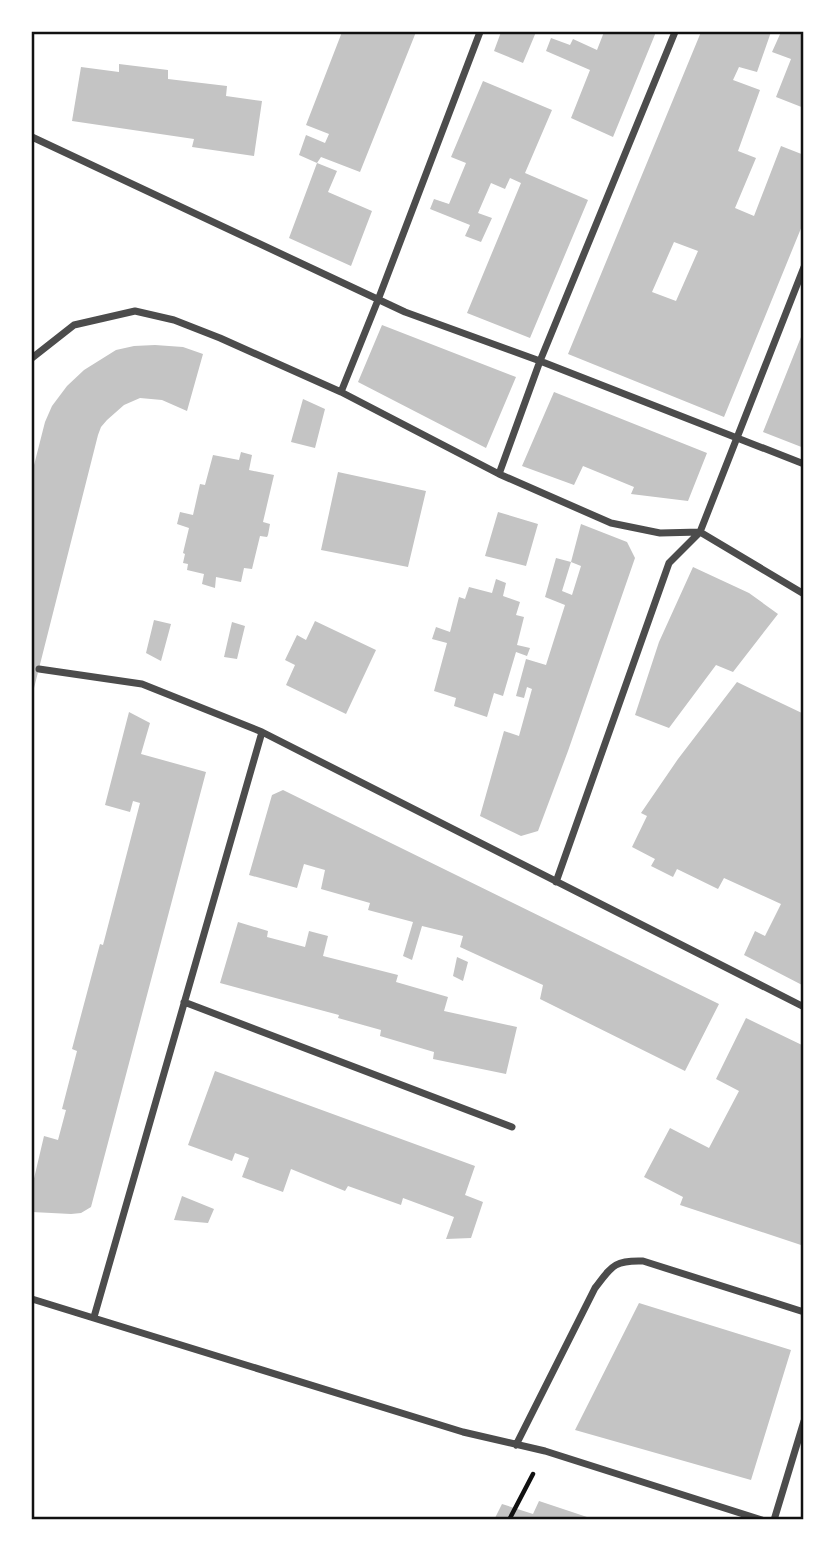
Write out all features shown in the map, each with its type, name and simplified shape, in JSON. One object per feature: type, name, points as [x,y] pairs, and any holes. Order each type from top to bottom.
[{"type":"street","points":[[341,392],[480,32]]},
{"type":"street","points":[[499,474],[540,361],[675,32]]},
{"type":"street","points":[[32,137],[405,312],[540,361],[803,464]]},
{"type":"street","points":[[556,882],[669,563],[700,532],[803,267]]},
{"type":"street","points":[[32,358],[74,325],[135,311],[174,320],[341,392],[499,474],[611,523],[660,533],[700,532],[803,594]]},
{"type":"street","points":[[39,669],[142,684],[262,732],[803,1007]]},
{"type":"street","points":[[94,1317],[262,732]]},
{"type":"street","points":[[184,1002],[512,1127]]},
{"type":"street","points":[[516,1445],[595,1288],[612,1266],[627,1261],[643,1261],[803,1312]]},
{"type":"street","points":[[32,1299],[463,1432],[545,1451],[762,1520]]},
{"type":"street","points":[[774,1520],[803,1421]]},
{"type":"path","points":[[509,1520],[516,1507]]},
{"type":"building","points":[[342,32],[416,32],[360,172],[321,157],[317,163],[299,155],[306,135],[325,143],[329,134],[306,125]]},
{"type":"building","points":[[501,32],[536,32],[523,63],[494,51]]},
{"type":"building","points":[[604,32],[656,32],[613,137],[571,118],[590,70],[546,51],[551,38],[570,45],[573,39],[597,50]]},
{"type":"building","points":[[701,32],[771,32],[757,72],[739,67],[733,80],[760,90],[738,151],[756,158],[735,208],[754,216],[781,146],[804,155],[804,221],[724,417],[568,354]],"holes":[[[674,242],[698,251],[676,301],[652,292]]]},
{"type":"building","points":[[781,32],[804,35],[804,108],[776,97],[791,59],[772,52]]},
{"type":"building","points":[[119,64],[168,70],[168,79],[227,86],[226,96],[262,101],[254,156],[192,147],[194,139],[72,121],[81,67],[119,72]]},
{"type":"building","points":[[483,81],[552,110],[525,173],[588,200],[530,338],[467,313],[521,183],[510,178],[505,189],[491,183],[478,213],[492,218],[481,242],[465,236],[470,225],[430,209],[434,199],[449,204],[466,163],[451,157]]},
{"type":"building","points":[[317,163],[337,171],[328,192],[372,211],[351,266],[289,238]]},
{"type":"building","points":[[382,325],[516,377],[486,448],[358,382]]},
{"type":"building","points":[[804,332],[804,448],[763,432]]},
{"type":"building","points":[[155,345],[183,347],[203,354],[187,411],[162,400],[140,398],[124,405],[101,427],[32,696],[32,473],[45,422],[52,406],[67,386],[84,370],[116,350]]},
{"type":"building","points":[[554,392],[707,453],[688,501],[631,494],[634,487],[583,466],[574,485],[522,466]]},
{"type":"building","points":[[303,399],[325,409],[315,448],[291,442]]},
{"type":"building","points":[[241,452],[252,455],[249,470],[274,475],[263,522],[270,524],[268,535],[260,536],[252,569],[244,568],[241,582],[216,577],[215,588],[202,584],[204,574],[187,570],[188,564],[183,563],[183,553],[189,528],[177,524],[180,512],[193,515],[200,484],[205,485],[213,455],[239,460]]},
{"type":"building","points":[[338,472],[426,491],[408,567],[321,550]]},
{"type":"building","points":[[498,512],[538,524],[526,566],[485,556]]},
{"type":"building","points":[[581,524],[627,542],[635,558],[538,831],[521,836],[480,816],[504,731],[519,736],[532,689],[527,687],[524,698],[516,696],[526,659],[546,665],[565,605],[545,597],[556,558],[571,562]],"holes":[[[571,562],[581,566],[572,595],[562,591]]]},
{"type":"building","points":[[693,567],[749,593],[778,614],[733,672],[716,665],[669,728],[635,715],[659,642]]},
{"type":"building","points":[[496,579],[506,583],[503,596],[520,602],[516,615],[524,617],[517,645],[530,648],[527,656],[516,652],[503,696],[494,693],[487,717],[454,706],[456,698],[434,691],[447,643],[432,639],[436,627],[450,632],[459,597],[465,599],[469,587],[492,593]]},
{"type":"building","points":[[154,620],[171,624],[161,661],[146,653]]},
{"type":"building","points":[[315,621],[376,650],[346,714],[286,685],[295,665],[285,660],[297,635],[306,640]]},
{"type":"building","points":[[232,622],[245,626],[237,659],[224,657]]},
{"type":"building","points":[[737,682],[804,714],[804,986],[744,955],[755,931],[765,936],[781,904],[724,878],[718,889],[677,869],[673,877],[651,866],[655,859],[632,847],[647,816],[641,813]]},
{"type":"building","points":[[129,712],[150,723],[141,754],[206,772],[91,1207],[81,1213],[71,1214],[32,1212],[32,1187],[44,1136],[58,1140],[66,1110],[62,1109],[77,1051],[72,1049],[100,944],[103,945],[140,803],[133,801],[130,812],[105,805]]},
{"type":"building","points":[[283,790],[719,1004],[685,1071],[540,999],[543,985],[460,947],[463,936],[422,926],[412,960],[403,956],[413,922],[368,910],[370,903],[321,889],[325,870],[304,864],[297,888],[249,875],[272,795]]},
{"type":"building","points":[[238,922],[268,931],[267,937],[305,947],[309,931],[328,936],[323,956],[398,975],[396,982],[448,997],[444,1011],[517,1027],[506,1074],[433,1059],[434,1052],[380,1036],[381,1030],[338,1018],[339,1015],[220,983]]},
{"type":"building","points":[[457,957],[468,962],[463,981],[453,976]]},
{"type":"building","points":[[746,1018],[804,1046],[804,1246],[680,1205],[683,1197],[644,1177],[670,1128],[709,1148],[739,1091],[716,1079]]},
{"type":"building","points":[[215,1071],[475,1166],[465,1195],[483,1202],[471,1238],[446,1239],[454,1217],[403,1198],[401,1205],[348,1186],[345,1191],[291,1169],[283,1192],[242,1177],[249,1158],[235,1153],[232,1161],[188,1145]]},
{"type":"building","points":[[182,1196],[214,1209],[208,1223],[174,1220]]},
{"type":"building","points":[[639,1303],[791,1350],[751,1480],[575,1430]]},
{"type":"building","points":[[539,1501],[593,1520],[494,1520],[502,1504],[533,1514]]}]
